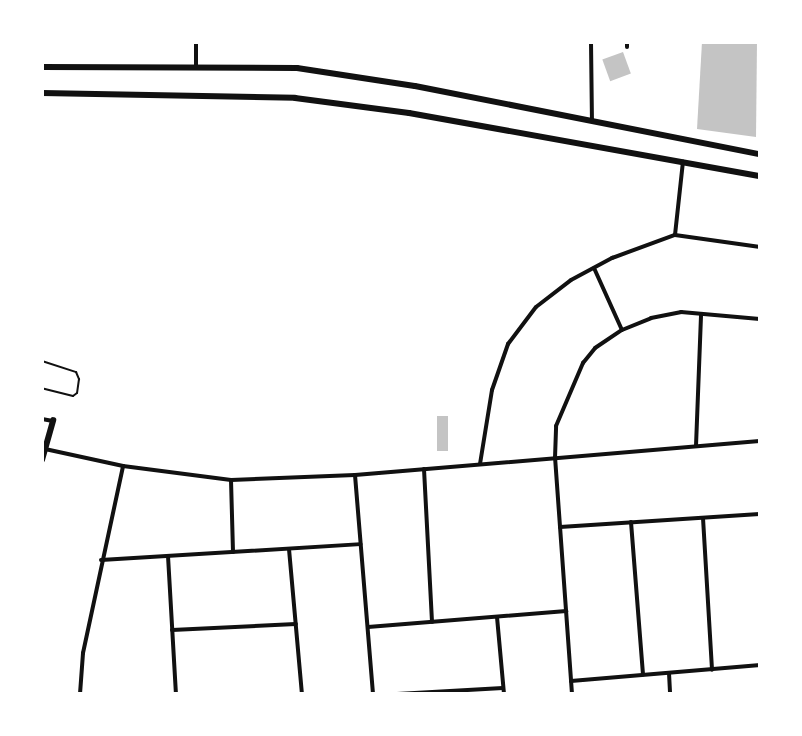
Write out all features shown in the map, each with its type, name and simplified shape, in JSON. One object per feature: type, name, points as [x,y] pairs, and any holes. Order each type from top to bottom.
[{"type":"main road","points":[[42,67],[297,68],[592,119],[760,154]]},
{"type":"main road","points":[[42,93],[295,98],[409,113],[760,176]]},
{"type":"main road","points":[[42,460],[53,421]]},
{"type":"street","points":[[196,42],[196,67]]},
{"type":"street","points":[[591,42],[592,119]]},
{"type":"street","points":[[675,235],[683,161]]},
{"type":"street","points":[[480,464],[492,390],[508,344],[536,307],[571,280],[594,268],[675,235],[760,247]]},
{"type":"street","points":[[594,268],[622,330]]},
{"type":"street","points":[[572,694],[555,458],[556,426],[583,363],[595,348],[622,330],[651,318],[681,312],[760,319]]},
{"type":"street","points":[[696,446],[701,314]]},
{"type":"street","points":[[42,419],[53,421]]},
{"type":"street","points":[[46,449],[123,466],[231,480],[354,475],[760,441]]},
{"type":"street","points":[[80,694],[83,653],[101,560],[123,466]]},
{"type":"street","points":[[424,469],[432,622]]},
{"type":"street","points":[[354,475],[373,694]]},
{"type":"street","points":[[231,480],[233,552]]},
{"type":"street","points":[[560,527],[760,514]]},
{"type":"street","points":[[703,518],[712,670]]},
{"type":"street","points":[[631,522],[643,676]]},
{"type":"street","points":[[101,560],[360,544]]},
{"type":"street","points":[[289,549],[302,694]]},
{"type":"street","points":[[168,556],[176,694]]},
{"type":"street","points":[[368,627],[566,611]]},
{"type":"street","points":[[498,617],[504,694]]},
{"type":"street","points":[[172,630],[296,624]]},
{"type":"street","points":[[572,681],[760,665]]},
{"type":"street","points":[[669,673],[670,694]]},
{"type":"street","points":[[397,694],[503,688]]},
{"type":"lane","points":[[42,361],[76,372],[79,379],[77,392],[73,396],[42,388]]},
{"type":"building","points":[[702,42],[757,42],[756,137],[697,129]]},
{"type":"building","points":[[623,52],[631,74],[610,81],[602,60]]},
{"type":"building","points":[[437,416],[448,416],[448,451],[437,451]]}]
